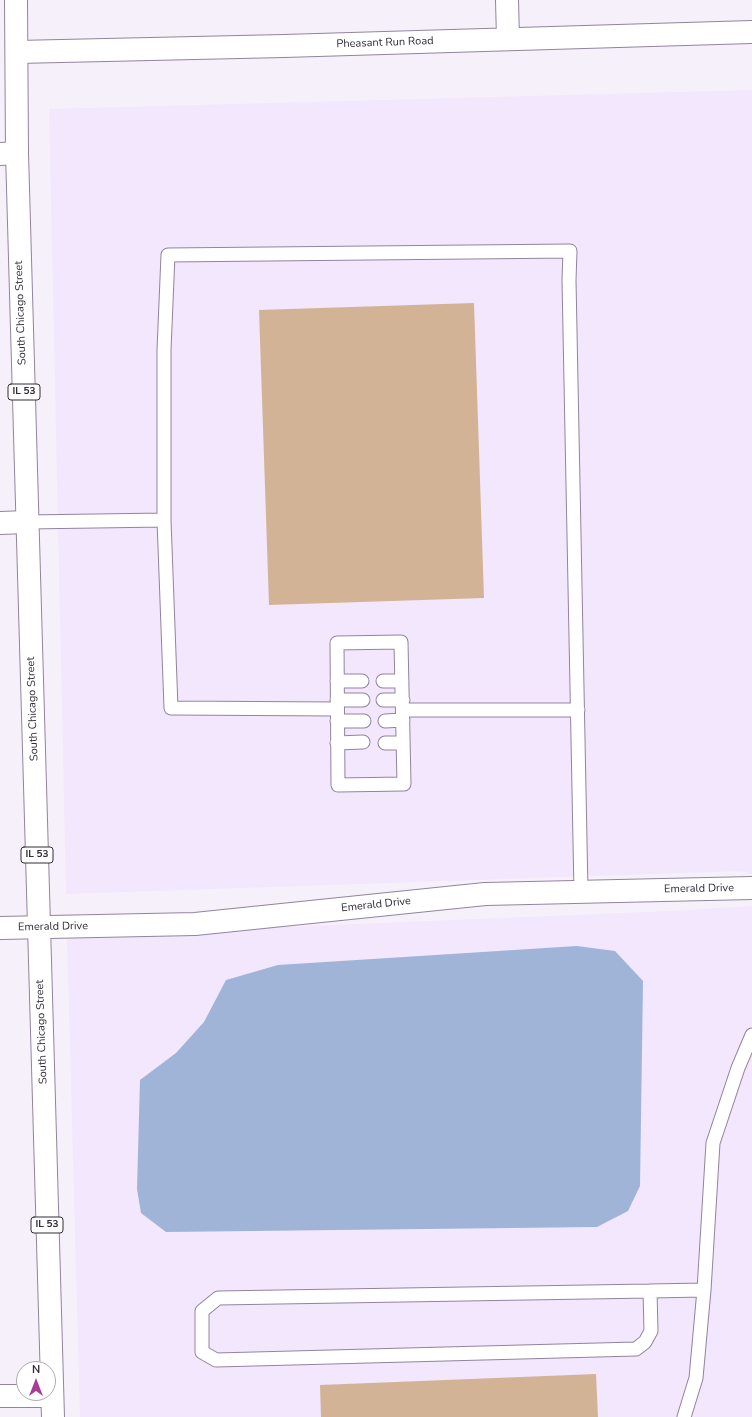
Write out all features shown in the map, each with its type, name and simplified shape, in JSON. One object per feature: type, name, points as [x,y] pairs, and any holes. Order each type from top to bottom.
[{"type":"street","name":"South Chicago Street","points":[[16,0],[17,52],[8,153],[27,522],[53,1407]]},
{"type":"street","points":[[506,0],[508,39]]},
{"type":"street","name":"Pheasant Run Road","points":[[17,52],[292,46],[752,32]]},
{"type":"street","points":[[0,523],[27,522]]},
{"type":"street","name":"Emerald Drive","points":[[0,928],[195,924],[485,894],[752,888]]},
{"type":"street","points":[[0,1396],[53,1407]]},
{"type":"lane","points":[[364,721],[338,710],[172,708],[164,520],[164,350],[168,255],[570,251],[569,280],[581,892]]},
{"type":"lane","points":[[27,522],[164,520]]},
{"type":"lane","points":[[401,642],[404,784],[338,785],[338,681],[338,643],[401,642]]},
{"type":"lane","points":[[338,681],[362,681]]},
{"type":"lane","points":[[383,681],[402,681]]},
{"type":"lane","points":[[338,710],[363,700]]},
{"type":"lane","points":[[383,700],[403,710],[578,710]]},
{"type":"lane","points":[[385,721],[403,710]]},
{"type":"lane","points":[[338,743],[363,742]]},
{"type":"lane","points":[[385,743],[403,743]]},
{"type":"lane","points":[[684,1417],[696,1378],[704,1290],[713,1143],[738,1068],[752,1035]]},
{"type":"lane","points":[[650,1291],[651,1331],[645,1342],[636,1349],[216,1360],[202,1352],[202,1311],[218,1298],[704,1290]]},
{"type":"shaded area","points":[[752,90],[752,874],[740,871],[66,894],[49,109]]},
{"type":"shaded area","points":[[752,906],[752,1417],[80,1417],[67,936],[671,911]]},
{"type":"water","points":[[577,946],[615,951],[643,981],[640,1186],[628,1211],[597,1227],[166,1232],[141,1213],[137,1189],[140,1080],[176,1053],[204,1022],[226,980],[278,965]]},
{"type":"building","points":[[474,303],[484,598],[269,605],[259,310]]},
{"type":"building","points":[[596,1374],[598,1417],[321,1417],[320,1385]]}]
